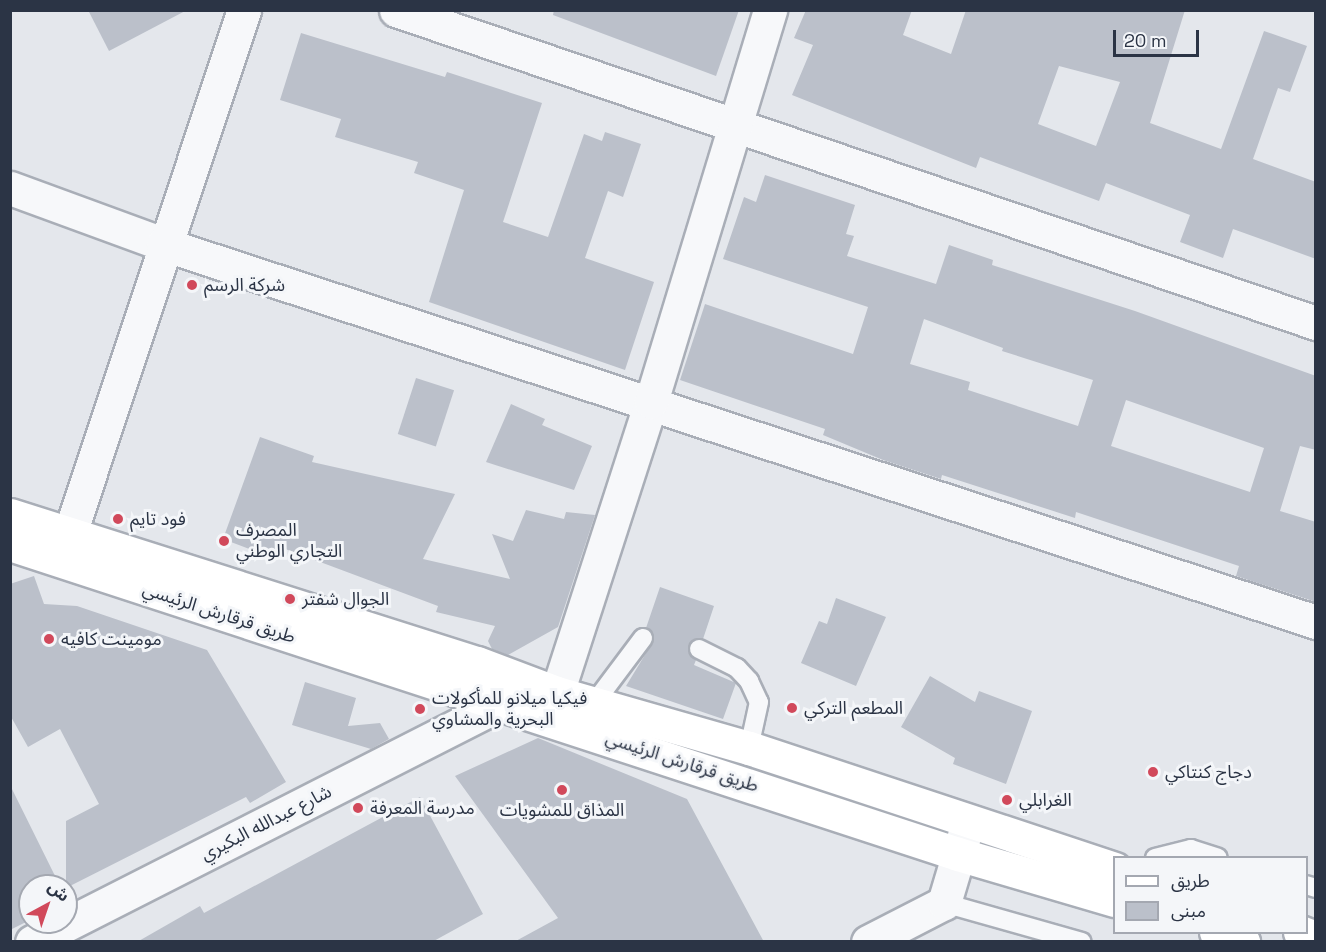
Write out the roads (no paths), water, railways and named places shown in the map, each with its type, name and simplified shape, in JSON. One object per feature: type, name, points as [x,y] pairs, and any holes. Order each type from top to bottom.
[{"type":"main road","name":"طريق قرقارش الرئيسي","points":[[11,538],[70,533],[557,693],[595,702],[749,748],[969,820],[1113,876]]},
{"type":"main road","name":"طريق قرقارش الرئيسي","points":[[11,538],[500,704],[958,854],[1113,876]]},
{"type":"main road","points":[[1219,934],[1243,942]]},
{"type":"street","points":[[70,533],[163,244],[244,10]]},
{"type":"street","points":[[396,10],[1316,323]]},
{"type":"street","points":[[557,693],[651,402],[732,126],[770,10]]},
{"type":"street","points":[[10,188],[163,244],[651,402],[1316,622]]},
{"type":"street","name":"شارع عبدالله البكيري","points":[[32,942],[500,704]]},
{"type":"street","points":[[868,942],[917,931],[944,903],[969,820]]},
{"type":"lane","points":[[595,702],[643,638]]},
{"type":"lane","points":[[699,649],[737,668],[749,681],[759,702],[749,748]]},
{"type":"lane","points":[[1163,856],[1191,849],[1212,856]]},
{"type":"lane","points":[[944,903],[1082,942]]},
{"type":"place","name":"شركة الرسم","points":[[192,285]]},
{"type":"place","name":"فود تايم","points":[[118,519]]},
{"type":"place","name":"المصرف التجاري الوطني","points":[[224,541]]},
{"type":"place","name":"الجوال شفتر","points":[[290,599]]},
{"type":"place","name":"مومينت كافيه","points":[[49,639]]},
{"type":"place","name":"المطعم التركي","points":[[792,708]]},
{"type":"place","name":"فيكيا ميلانو للمأكولات البحرية والمشاوي","points":[[420,709]]},
{"type":"place","name":"دجاج كنتاكي","points":[[1153,772]]},
{"type":"place","name":"المذاق للمشويات","points":[[562,790]]},
{"type":"place","name":"الغرابلي","points":[[1007,800]]},
{"type":"place","name":"مدرسة المعرفة","points":[[358,808]]}]
